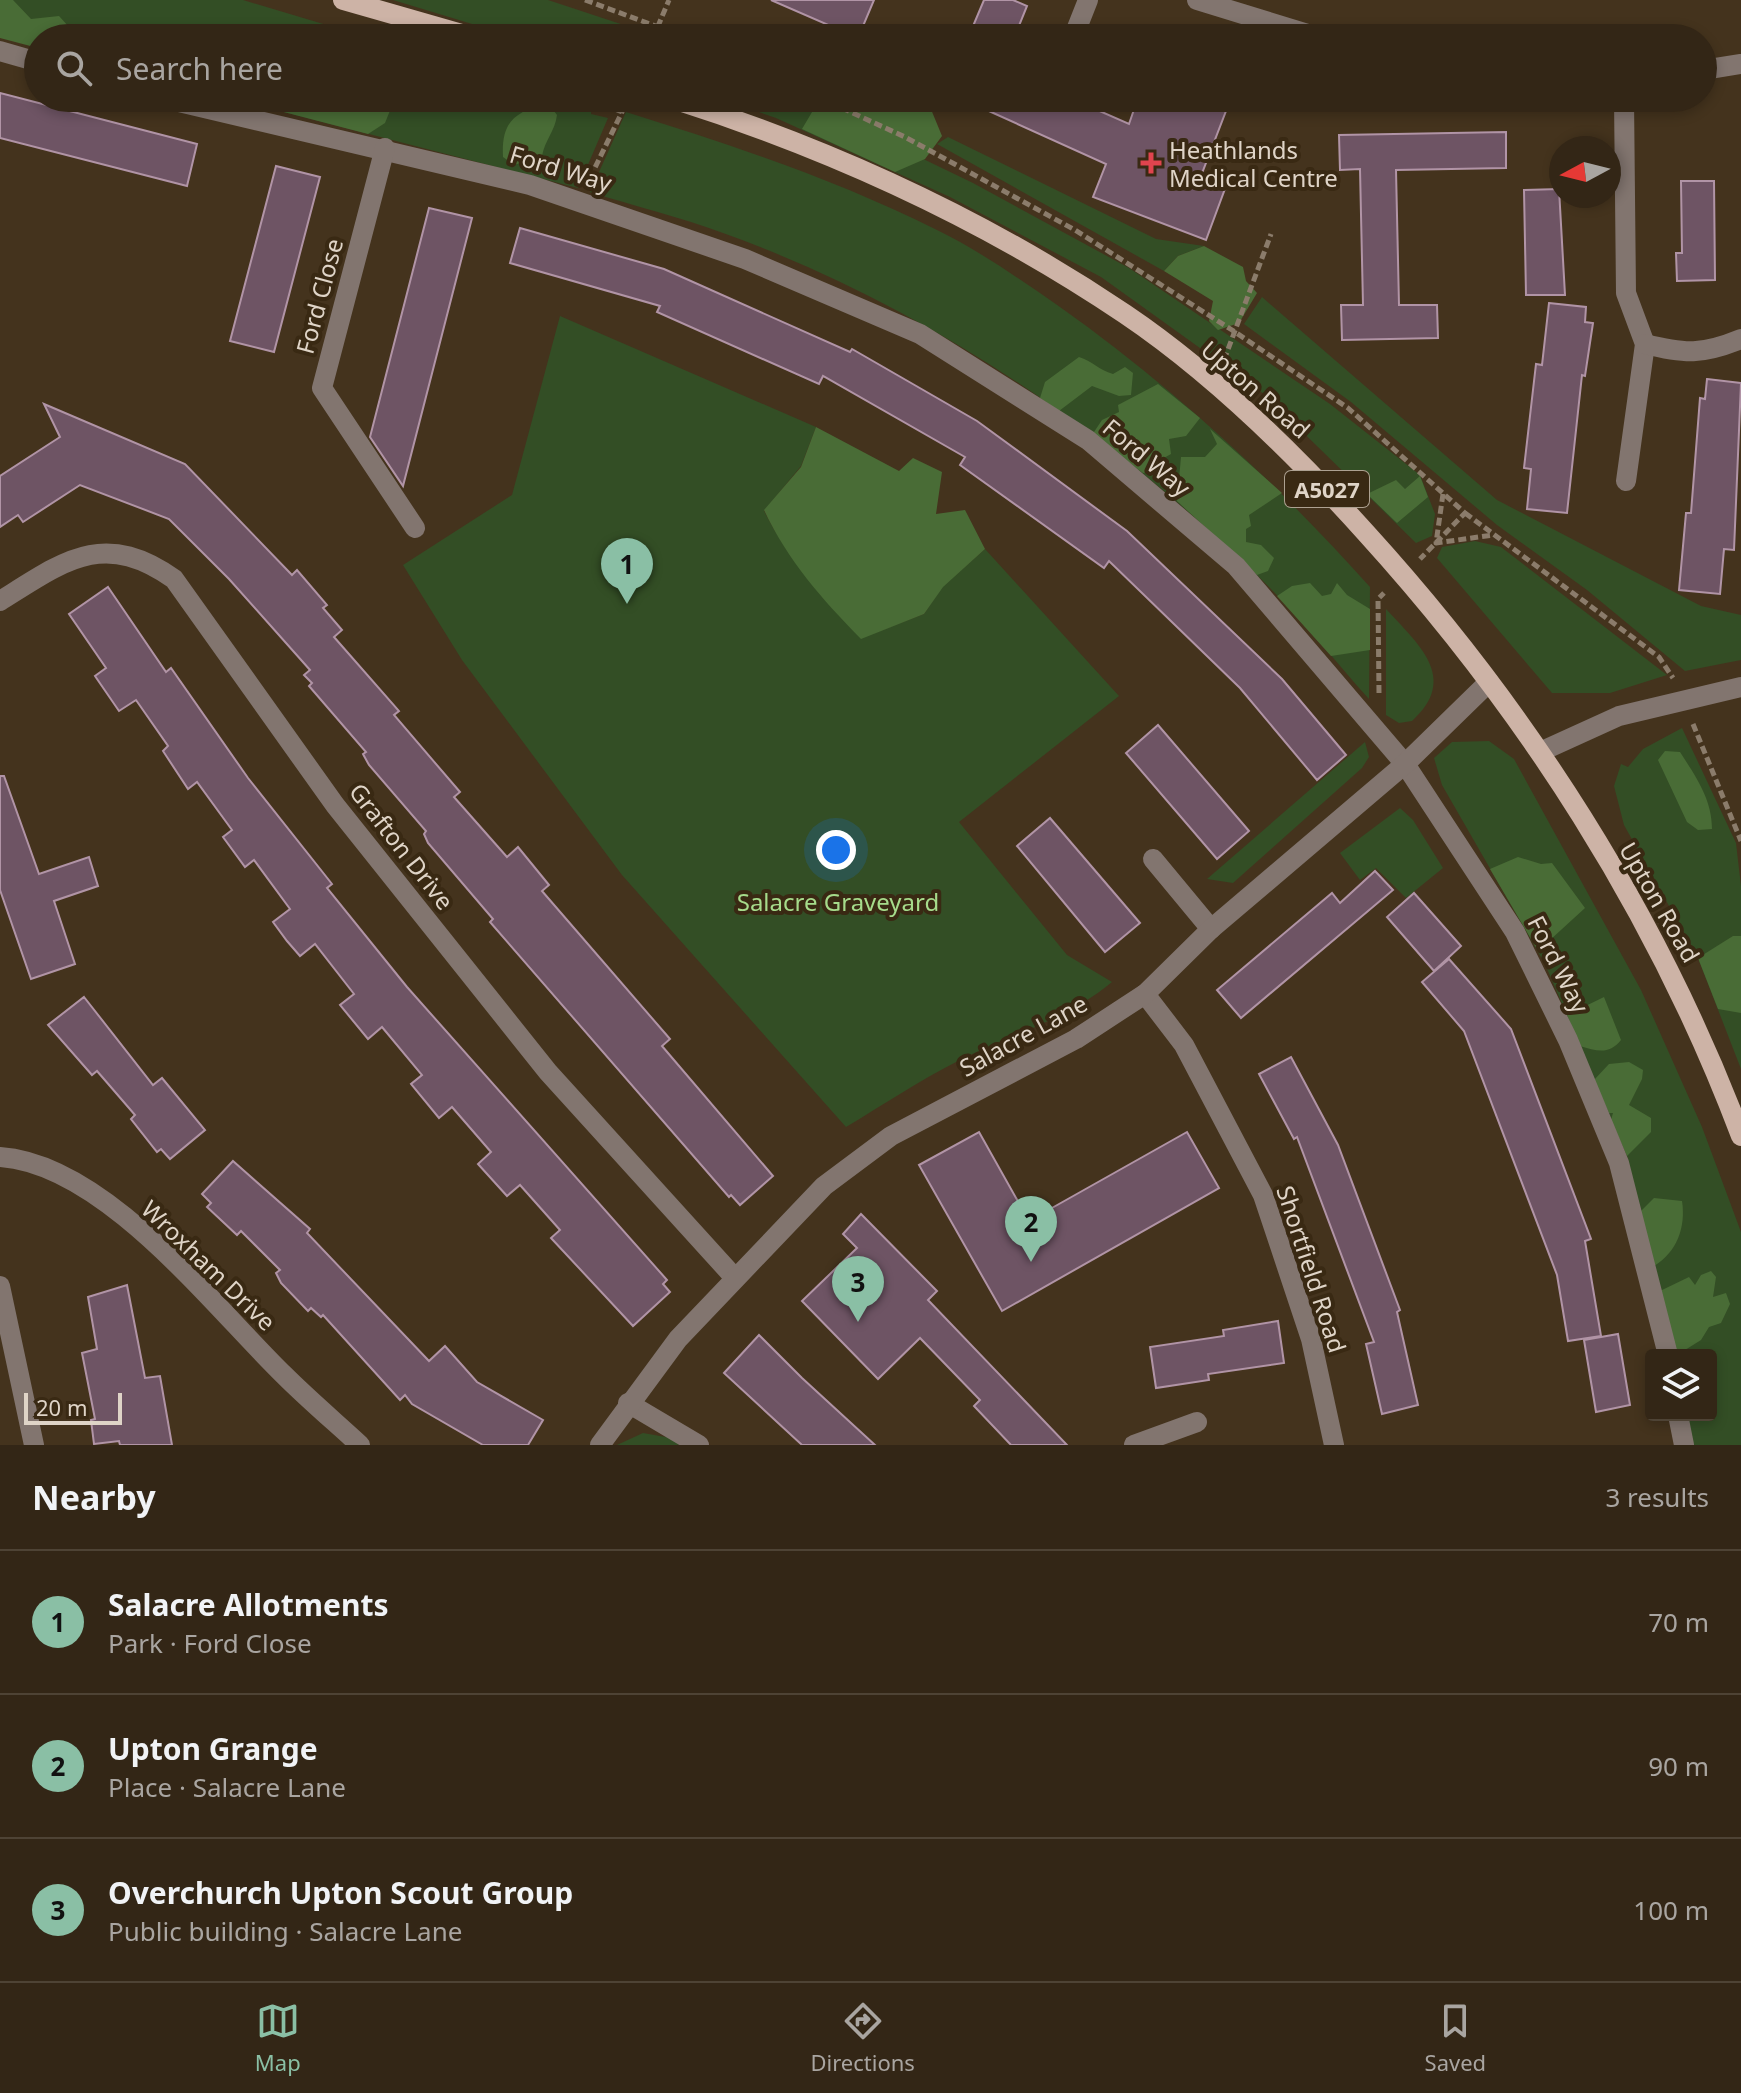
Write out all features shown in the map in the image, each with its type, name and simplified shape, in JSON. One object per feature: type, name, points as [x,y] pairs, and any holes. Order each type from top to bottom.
[{"type":"main road","points":[[343,0],[427,24]]},
{"type":"main road","name":"Upton Road","points":[[715,112],[928,198],[1037,259],[1127,315],[1212,382],[1321,483],[1404,574],[1542,751],[1674,979],[1716,1070],[1741,1136]]},
{"type":"street","points":[[1079,24],[1088,0]]},
{"type":"street","points":[[1197,0],[1275,24]]},
{"type":"street","points":[[0,51],[24,58]]},
{"type":"street","points":[[1717,68],[1741,64]]},
{"type":"street","name":"Ford Way","points":[[218,112],[385,148],[580,200],[745,259],[920,334],[1088,440],[1236,566],[1405,764],[1515,932],[1568,1040],[1619,1163],[1666,1349]]},
{"type":"street","points":[[1624,112],[1626,293],[1645,344],[1626,481]]},
{"type":"street","name":"Ford Close","points":[[385,148],[322,388],[415,528]]},
{"type":"street","points":[[1645,344],[1677,352],[1708,353],[1741,339]]},
{"type":"street","name":"Grafton Drive","points":[[0,601],[66,560],[94,553],[123,553],[150,563],[174,579],[335,805],[548,1072],[734,1277]]},
{"type":"street","name":"Salacre Lane","points":[[600,1445],[678,1339],[824,1186],[891,1136],[1076,1039],[1145,994],[1211,929],[1405,764],[1489,682]]},
{"type":"street","points":[[1542,751],[1619,716],[1741,687]]},
{"type":"street","points":[[1153,859],[1211,929]]},
{"type":"street","name":"Shortfield Road","points":[[1145,994],[1184,1045],[1263,1195],[1311,1339],[1334,1445]]},
{"type":"street","name":"Wroxham Drive","points":[[0,1157],[18,1158],[51,1170],[132,1223],[223,1310],[283,1374],[360,1445]]},
{"type":"street","points":[[0,1286],[34,1445]]},
{"type":"street","points":[[628,1403],[699,1445]]},
{"type":"street","points":[[1679,1421],[1684,1445]]},
{"type":"street","points":[[1134,1445],[1167,1440],[1197,1422]]},
{"type":"path","points":[[585,0],[658,24],[669,0]]},
{"type":"path","points":[[580,200],[622,112]]},
{"type":"path","points":[[1212,382],[1220,372],[1232,330],[1271,234]]},
{"type":"path","points":[[1443,494],[1436,543],[1494,535]]},
{"type":"path","points":[[1465,513],[1659,657],[1687,700],[1695,730],[1741,841]]},
{"type":"green space","points":[[0,0],[243,0],[323,24],[24,24]]},
{"type":"green space","points":[[0,0],[13,0],[31,19],[59,16],[66,24],[24,24],[24,44],[0,38]]},
{"type":"green space","points":[[393,0],[548,0],[621,24],[472,24]]},
{"type":"green space","points":[[284,112],[591,112],[608,118],[578,188]]},
{"type":"green space","points":[[284,112],[389,112],[385,123],[368,134]]},
{"type":"green space","points":[[524,112],[555,112],[557,115],[542,156],[514,165],[503,157],[503,145],[508,126]]},
{"type":"green space","points":[[626,112],[784,165],[861,195],[937,230],[985,256],[1060,307],[1143,370],[1261,474],[1370,587],[1369,699],[1278,596],[1206,527],[1079,425],[1012,379],[871,297],[797,263],[707,227],[590,192]]},
{"type":"green space","points":[[759,112],[826,112],[973,183],[1129,268],[1330,404],[1420,475],[1435,514],[1432,536],[1416,543],[1264,394],[1101,277],[950,197]]},
{"type":"green space","points":[[812,112],[932,112],[942,136],[925,159],[895,172],[802,129]]},
{"type":"green space","points":[[948,137],[1156,239],[1204,246],[1178,256],[1164,271],[937,144]]},
{"type":"green space","points":[[1204,246],[1243,267],[1246,281],[1257,293],[1239,323],[1218,330],[1209,321],[1213,301],[1164,271],[1178,256]]},
{"type":"green space","points":[[1262,297],[1497,500],[1701,606],[1741,615],[1741,660],[1685,671],[1587,590],[1497,525],[1351,402],[1244,324]]},
{"type":"green space","name":"Salacre Graveyard","points":[[560,316],[816,427],[801,466],[764,511],[808,578],[861,638],[924,614],[942,587],[985,549],[1119,696],[959,822],[1067,955],[1112,982],[1057,1017],[944,1068],[846,1127],[622,875],[462,660],[403,565],[512,495]]},
{"type":"green space","points":[[1079,357],[1113,374],[1125,367],[1133,373],[1131,395],[1119,396],[1092,386],[1059,411],[1040,398],[1045,382]]},
{"type":"green space","points":[[1158,384],[1200,418],[1186,436],[1169,439],[1171,454],[1153,464],[1160,470],[1143,473],[1092,435],[1102,420],[1119,412],[1118,405]]},
{"type":"green space","points":[[816,427],[899,471],[913,458],[942,472],[936,514],[965,510],[985,549],[943,587],[924,614],[861,639],[807,579],[773,529],[764,510],[801,467]]},
{"type":"green space","points":[[1210,429],[1282,493],[1249,515],[1251,526],[1246,529],[1246,542],[1261,545],[1274,558],[1268,571],[1257,575],[1177,501],[1181,457],[1205,457],[1217,444]]},
{"type":"green space","points":[[1420,476],[1428,497],[1397,523],[1367,494],[1396,480],[1405,489]]},
{"type":"green space","points":[[1475,541],[1501,547],[1667,675],[1610,693],[1552,693],[1437,558],[1442,547]]},
{"type":"green space","points":[[1310,583],[1322,596],[1331,594],[1337,583],[1347,595],[1370,609],[1370,650],[1331,656],[1277,596],[1292,586]]},
{"type":"green space","points":[[1386,609],[1421,648],[1433,676],[1433,690],[1426,705],[1412,721],[1399,723],[1386,715]]},
{"type":"green space","points":[[1682,728],[1736,843],[1741,886],[1741,1069],[1698,958],[1624,825],[1614,786],[1621,764],[1628,767],[1643,749]]},
{"type":"green space","points":[[1489,741],[1514,759],[1641,990],[1702,1127],[1741,1232],[1741,1445],[1692,1445],[1688,1421],[1717,1421],[1717,1349],[1675,1349],[1627,1156],[1545,964],[1442,785],[1434,758],[1452,742]]},
{"type":"green space","points":[[1365,742],[1369,757],[1362,768],[1233,883],[1207,879]]},
{"type":"green space","points":[[1665,751],[1680,752],[1692,770],[1706,798],[1712,829],[1698,830],[1687,822],[1658,760]]},
{"type":"green space","points":[[1400,808],[1413,820],[1443,868],[1406,898],[1376,868],[1360,880],[1340,853]]},
{"type":"green space","points":[[1518,857],[1541,864],[1552,863],[1585,908],[1538,951],[1490,869]]},
{"type":"green space","points":[[1733,936],[1741,936],[1741,1013],[1718,1009],[1698,958]]},
{"type":"green space","points":[[1604,997],[1621,1040],[1607,1050],[1580,1046],[1567,1015]]},
{"type":"green space","points":[[1629,1062],[1643,1070],[1642,1079],[1629,1105],[1651,1118],[1651,1132],[1627,1156],[1611,1120],[1613,1113],[1609,1113],[1594,1080],[1609,1064]]},
{"type":"green space","points":[[1654,1198],[1682,1201],[1683,1220],[1669,1254],[1654,1266],[1641,1211]]},
{"type":"green space","points":[[1711,1271],[1716,1277],[1713,1297],[1726,1293],[1730,1304],[1721,1323],[1709,1327],[1701,1340],[1687,1349],[1675,1349],[1660,1291],[1689,1277],[1695,1285],[1701,1275]]},
{"type":"green space","points":[[643,1433],[671,1438],[679,1445],[617,1445]]},
{"type":"building","points":[[771,0],[874,0],[864,24],[826,24]]},
{"type":"building","points":[[984,0],[1013,0],[1027,6],[1020,24],[974,24]]},
{"type":"building","points":[[0,93],[24,99],[24,112],[73,112],[197,144],[187,186],[0,138]]},
{"type":"building","name":"Heathlands Medical Centre","points":[[991,112],[1102,112],[1129,124],[1133,112],[1226,112],[1201,176],[1226,186],[1206,240],[1093,197],[1106,164]]},
{"type":"building","points":[[1506,132],[1506,168],[1396,170],[1399,305],[1437,305],[1438,338],[1342,340],[1341,305],[1363,305],[1360,169],[1340,170],[1339,135]]},
{"type":"building","points":[[276,166],[320,177],[274,352],[230,341]]},
{"type":"building","points":[[1681,181],[1714,181],[1715,280],[1677,281],[1676,253],[1682,253]]},
{"type":"building","points":[[1549,189],[1549,208],[1560,208],[1565,295],[1526,295],[1524,190]]},
{"type":"building","points":[[429,208],[472,218],[403,486],[370,437]]},
{"type":"building","points":[[520,228],[664,269],[850,352],[852,349],[977,421],[1127,531],[1282,679],[1346,755],[1317,780],[1240,688],[1109,561],[1104,568],[960,465],[965,457],[823,376],[819,384],[657,312],[660,306],[510,263]]},
{"type":"building","points":[[1549,303],[1586,307],[1585,322],[1593,323],[1585,376],[1582,375],[1567,513],[1527,509],[1531,469],[1524,468],[1536,364],[1542,365]]},
{"type":"building","points":[[1707,379],[1741,383],[1734,550],[1724,549],[1720,594],[1679,590],[1686,513],[1691,513],[1700,398],[1705,399]]},
{"type":"building","points":[[44,404],[185,464],[292,575],[297,570],[327,605],[323,608],[342,630],[334,637],[399,711],[394,715],[460,792],[454,797],[507,857],[518,847],[549,885],[542,891],[670,1039],[662,1046],[773,1176],[740,1205],[731,1195],[729,1197],[490,922],[493,919],[428,843],[424,834],[426,831],[369,765],[363,754],[366,752],[309,686],[312,683],[304,675],[310,670],[229,579],[169,519],[80,485],[23,522],[18,515],[0,527],[0,476],[60,437]]},
{"type":"building","points":[[108,587],[166,672],[171,668],[248,778],[332,884],[327,888],[407,987],[667,1280],[663,1284],[670,1292],[633,1326],[551,1238],[560,1230],[520,1185],[507,1196],[478,1164],[491,1152],[452,1107],[439,1118],[411,1084],[422,1075],[382,1027],[368,1039],[340,1005],[354,994],[315,944],[300,956],[287,941],[273,922],[290,909],[254,860],[245,867],[223,837],[232,830],[197,782],[188,789],[163,751],[168,746],[136,700],[119,711],[95,676],[106,668],[69,614]]},
{"type":"building","points":[[1158,725],[1249,831],[1217,859],[1126,753]]},
{"type":"building","points":[[0,776],[4,776],[39,874],[89,857],[98,886],[54,901],[75,964],[31,979],[0,890]]},
{"type":"building","points":[[1050,818],[1140,923],[1105,952],[1017,846]]},
{"type":"building","points":[[1375,871],[1393,890],[1241,1018],[1217,990],[1332,893],[1340,903]]},
{"type":"building","points":[[1414,893],[1461,946],[1434,971],[1387,917]]},
{"type":"building","points":[[1449,959],[1511,1029],[1591,1239],[1585,1241],[1601,1336],[1568,1341],[1557,1275],[1464,1031],[1422,982]]},
{"type":"building","points":[[84,997],[153,1085],[162,1078],[205,1130],[170,1159],[161,1149],[157,1152],[131,1119],[135,1115],[97,1071],[92,1075],[48,1025]]},
{"type":"building","points":[[1291,1057],[1338,1145],[1400,1310],[1397,1312],[1418,1405],[1382,1414],[1366,1344],[1374,1342],[1297,1137],[1294,1139],[1259,1074]]},
{"type":"building","points":[[979,1132],[1020,1205],[1043,1213],[1187,1132],[1219,1188],[1002,1311],[919,1165]]},
{"type":"building","points":[[233,1161],[310,1229],[307,1233],[429,1361],[445,1346],[477,1382],[543,1420],[528,1445],[483,1445],[412,1404],[405,1395],[400,1400],[323,1315],[321,1317],[311,1308],[308,1311],[281,1283],[276,1273],[280,1270],[241,1231],[237,1235],[207,1207],[211,1203],[202,1194]]},
{"type":"building","points":[[861,1214],[937,1291],[928,1300],[1067,1445],[1011,1445],[974,1406],[980,1400],[920,1338],[878,1379],[802,1301],[857,1248],[843,1234]]},
{"type":"building","points":[[127,1285],[145,1378],[160,1376],[172,1445],[120,1445],[119,1441],[94,1444],[91,1420],[95,1419],[82,1353],[97,1349],[88,1297]]},
{"type":"building","points":[[1278,1321],[1284,1363],[1208,1374],[1209,1380],[1156,1388],[1150,1347],[1224,1336],[1223,1330]]},
{"type":"building","points":[[1618,1334],[1630,1405],[1596,1412],[1584,1340]]},
{"type":"building","points":[[759,1335],[875,1445],[802,1445],[724,1373]]},
{"type":"place","name":"Heathlands Medical Centre","points":[[1151,163]]},
{"type":"place","name":"Salacre Allotments","points":[[627,604]]},
{"type":"place","name":"Upton Grange","points":[[1031,1262]]},
{"type":"place","name":"Overchurch Upton Scout Group","points":[[858,1322]]}]
